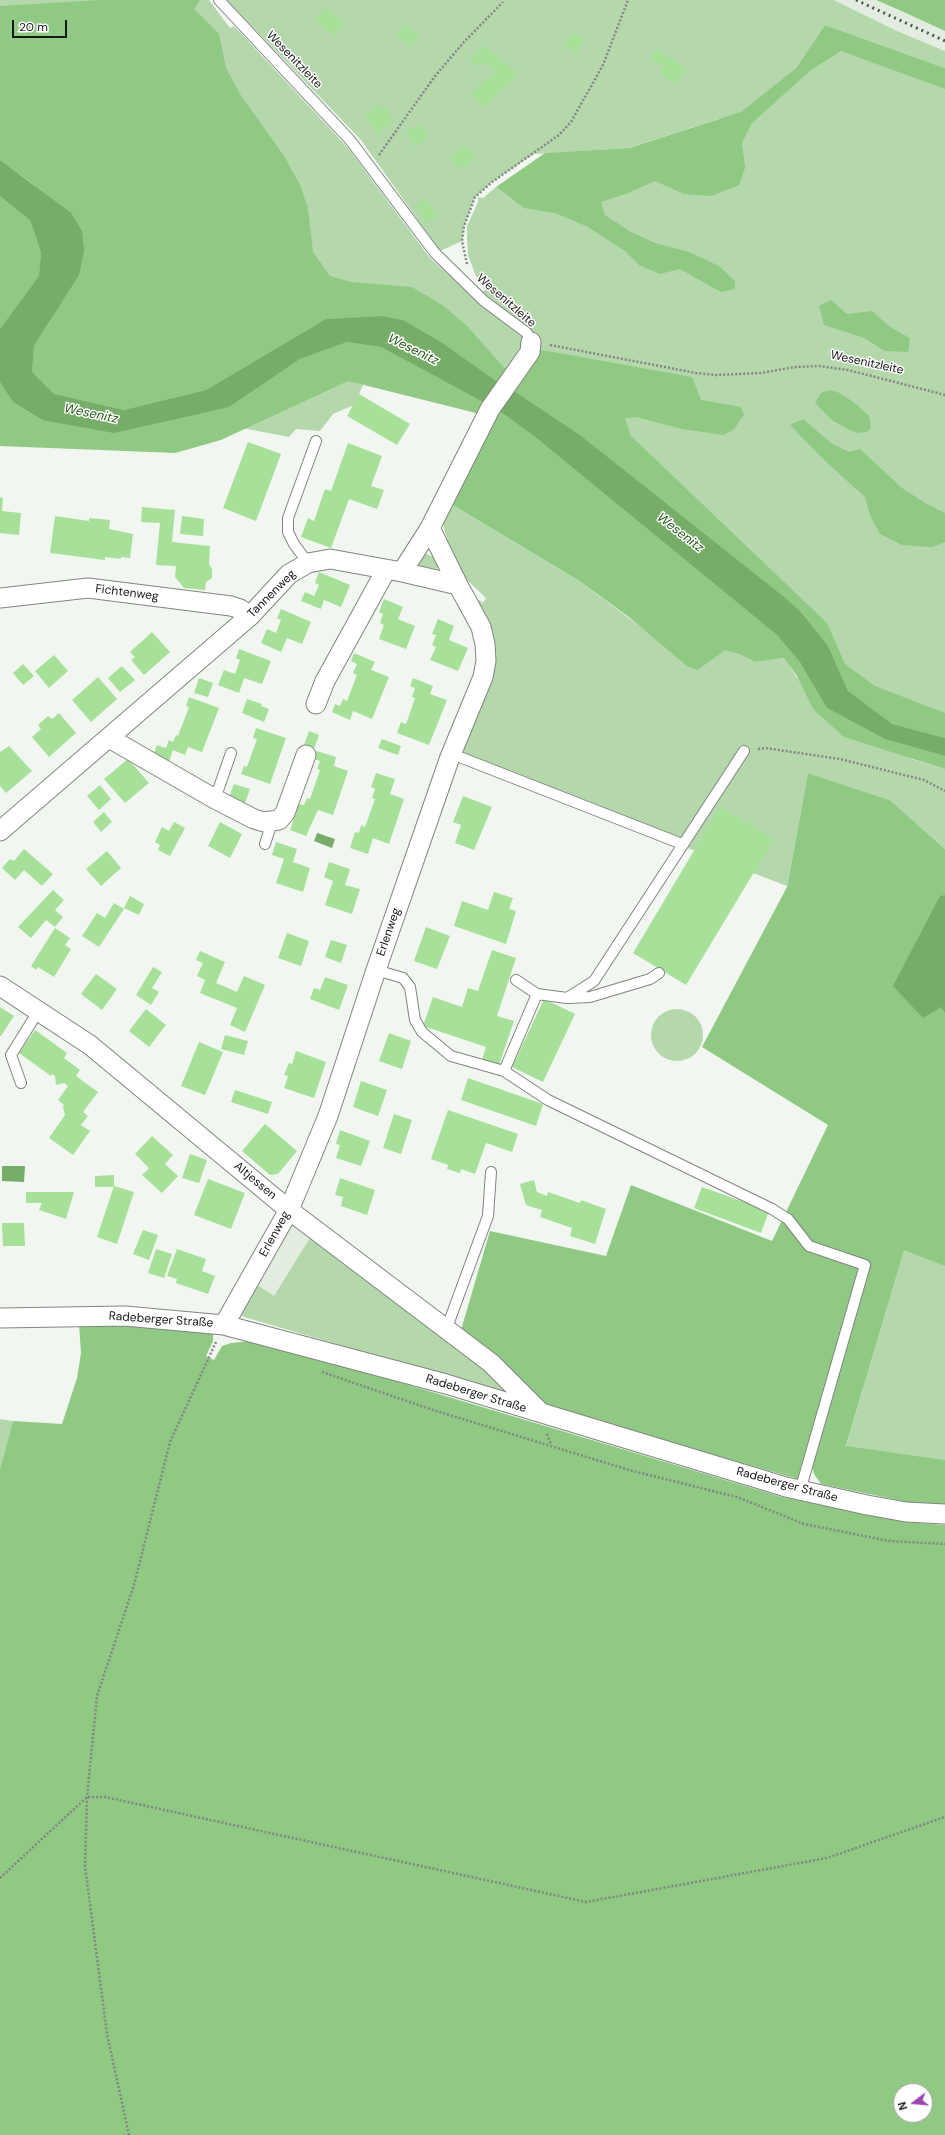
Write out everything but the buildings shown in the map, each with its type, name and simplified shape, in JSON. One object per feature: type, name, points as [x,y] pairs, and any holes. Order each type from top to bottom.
[{"type":"street","points":[[316,704],[325,681],[394,571],[430,528],[490,409],[530,352],[531,342]]},
{"type":"street","name":"Erlenweg","points":[[224,1325],[289,1210],[328,1116],[376,970],[452,754],[483,677],[486,661],[485,644],[481,627],[458,585],[430,528]]},
{"type":"street","name":"Tannenweg","points":[[0,831],[250,616],[289,574],[308,563],[330,559],[394,571]]},
{"type":"street","points":[[394,571],[458,585]]},
{"type":"street","name":"Fichtenweg","points":[[0,598],[88,588],[231,606],[240,609],[250,616]]},
{"type":"street","points":[[109,738],[254,820],[272,822],[279,820],[285,813],[306,755]]},
{"type":"street","name":"Altjessen","points":[[0,986],[39,1010],[90,1045],[289,1210],[491,1363],[541,1414]]},
{"type":"street","name":"Radeberger Straße","points":[[0,1318],[125,1316],[224,1325],[446,1384],[541,1414],[800,1491],[906,1512],[945,1514]]},
{"type":"lane","name":"Wesenitzleite","points":[[219,0],[328,114],[371,167],[435,253],[484,301],[527,333],[531,342]]},
{"type":"lane","points":[[308,563],[294,544],[288,532],[288,518],[316,441]]},
{"type":"lane","points":[[567,998],[594,981],[744,751]]},
{"type":"lane","points":[[215,799],[232,753]]},
{"type":"lane","points":[[452,754],[682,844]]},
{"type":"lane","points":[[265,844],[272,822]]},
{"type":"lane","points":[[376,970],[403,978],[410,987],[415,1020],[422,1032],[432,1042],[451,1056],[504,1071],[548,1100],[772,1209],[788,1219],[809,1246],[865,1265],[800,1491]]},
{"type":"lane","points":[[516,980],[538,994],[567,998],[590,997],[650,979],[659,973]]},
{"type":"lane","points":[[504,1071],[538,994]]},
{"type":"lane","points":[[21,1083],[11,1055],[39,1010]]},
{"type":"lane","points":[[446,1330],[488,1216],[491,1172]]},
{"type":"path","points":[[469,268],[462,241],[464,226],[475,197],[492,182],[559,135],[571,122],[603,65],[628,0]]},
{"type":"path","points":[[371,167],[435,76],[464,42],[503,2]]},
{"type":"path","name":"Wesenitzleite","points":[[531,342],[696,373],[716,375],[761,373],[795,367],[819,366],[848,370],[945,395]]},
{"type":"path","points":[[744,751],[765,748],[840,759],[924,780],[945,791]]},
{"type":"path","points":[[129,2135],[107,2034],[85,1866],[87,1797],[97,1696],[134,1585],[170,1442],[224,1325]]},
{"type":"path","points":[[317,1370],[430,1409],[629,1470],[737,1497],[804,1524],[890,1541],[945,1544]]},
{"type":"path","points":[[0,1878],[87,1797],[106,1797],[586,1902],[827,1858],[945,1817]]},
{"type":"shaded area","points":[[0,0],[209,0],[230,28],[234,26],[348,148],[430,258],[474,298],[485,290],[475,274],[468,255],[467,226],[478,202],[478,197],[483,198],[496,187],[512,199],[725,117],[628,148],[534,154],[492,182],[475,197],[464,226],[462,241],[440,251],[361,140],[227,0],[834,0],[897,31],[945,51],[945,68],[825,25],[796,68],[748,107],[841,39],[945,73],[945,767],[905,757],[945,769],[945,849],[890,800],[808,773],[787,886],[450,757],[486,661],[458,585],[483,603],[486,598],[464,577],[447,538],[442,521],[451,504],[578,580],[698,670],[725,649],[755,662],[783,658],[528,438],[375,359],[354,405],[333,414],[320,431],[296,429],[289,437],[242,428],[0,408]],"holes":[[[813,659],[797,678],[788,663]]]},
{"type":"shaded area","points":[[100,0],[200,0],[194,9],[219,34],[226,68],[240,94],[284,156],[300,185],[308,208],[313,252],[330,276],[351,282],[412,287],[444,306],[467,326],[507,371],[499,383],[441,342],[403,320],[382,316],[326,319],[206,390],[124,410],[54,394],[32,372],[34,346],[48,325],[59,304],[35,185],[0,160],[0,6]]},
{"type":"shaded area","points":[[834,0],[876,0],[945,31],[945,51],[897,31]]},
{"type":"shaded area","points":[[876,0],[945,0],[945,31],[899,10]]},
{"type":"shaded area","points":[[825,25],[945,68],[945,89],[841,51],[811,70],[752,123],[742,143],[745,168],[739,185],[712,196],[684,194],[655,181],[628,193],[601,202],[605,215],[631,232],[655,243],[689,252],[719,266],[735,281],[735,289],[721,292],[680,269],[660,274],[639,265],[625,251],[588,227],[555,213],[524,208],[496,187],[545,153],[629,148],[741,112],[796,68]]},
{"type":"shaded area","points":[[0,196],[30,220],[41,252],[39,276],[0,329]]},
{"type":"shaded area","points":[[831,300],[847,314],[872,311],[890,327],[910,338],[908,352],[885,351],[864,338],[824,325],[819,306]]},
{"type":"shaded area","points":[[347,342],[381,347],[485,403],[480,414],[348,381],[221,440],[175,453],[0,446],[0,382],[13,402],[42,420],[229,407],[300,359]]},
{"type":"shaded area","points":[[536,349],[692,377],[701,400],[741,407],[744,415],[734,429],[724,435],[682,429],[636,417],[625,418],[631,436],[827,623],[845,664],[875,686],[945,713],[945,738],[892,724],[848,691],[828,646],[801,612],[580,435],[511,389]]},
{"type":"shaded area","points":[[830,390],[840,393],[856,404],[869,416],[871,428],[867,432],[856,433],[833,421],[815,403],[821,393]]},
{"type":"shaded area","points":[[497,409],[534,436],[777,635],[799,661],[827,708],[885,739],[945,756],[945,769],[844,737],[813,709],[797,676],[784,658],[755,662],[739,654],[725,650],[698,670],[687,666],[630,618],[578,580],[451,504]]},
{"type":"shaded area","points":[[803,419],[831,443],[849,452],[860,449],[902,488],[925,503],[945,513],[945,542],[932,547],[902,545],[880,534],[870,515],[865,497],[824,460],[790,425]]},
{"type":"shaded area","points":[[427,554],[439,560],[441,567],[435,569],[417,565],[422,555]]},
{"type":"shaded area","points":[[808,773],[890,800],[945,849],[945,895],[940,897],[941,1007],[945,1014],[945,1266],[904,1250],[846,1446],[945,1460],[945,1505],[912,1503],[821,1484],[814,1474],[812,1465],[801,1465],[798,1479],[545,1406],[461,1330],[490,1231],[606,1256],[631,1185],[772,1241],[828,1125],[702,1047],[787,887]]},
{"type":"shaded area","points":[[672,1009],[682,1009],[696,1016],[703,1030],[703,1040],[696,1054],[682,1061],[672,1061],[662,1057],[655,1050],[651,1040],[651,1030],[655,1020],[662,1013]]},
{"type":"shaded area","points":[[292,1222],[311,1236],[274,1297],[253,1282]]},
{"type":"shaded area","points":[[311,1236],[457,1346],[503,1385],[504,1393],[244,1317],[238,1312],[253,1282],[274,1296]]},
{"type":"shaded area","points":[[904,1249],[945,1266],[945,1460],[846,1447]]},
{"type":"shaded area","points":[[79,1325],[122,1325],[205,1331],[213,1334],[213,1341],[206,1356],[214,1360],[222,1346],[231,1343],[251,1341],[292,1350],[782,1497],[905,1522],[945,1525],[945,2135],[0,2135],[0,1469],[13,1421],[62,1424],[77,1378],[81,1353]]},
{"type":"shaded area","points":[[0,1419],[13,1421],[0,1469]]},
{"type":"water","name":"Wesenitz","points":[[0,160],[71,213],[82,231],[84,251],[79,275],[34,346],[32,372],[54,394],[124,410],[206,390],[326,319],[382,316],[403,320],[441,342],[499,383],[485,403],[381,347],[347,342],[300,359],[229,407],[114,433],[42,420],[13,402],[0,382],[0,329],[39,276],[41,252],[30,220],[0,196]]},
{"type":"water","name":"Wesenitz","points":[[511,389],[580,435],[784,597],[801,612],[828,646],[848,691],[892,724],[945,738],[945,756],[885,739],[827,708],[799,661],[777,635],[534,436],[497,409]]},
{"type":"water","points":[[317,833],[335,839],[332,848],[314,841]]},
{"type":"water","points":[[945,895],[945,1014],[941,1007],[923,1018],[893,986],[940,896]]},
{"type":"water","points":[[2,1166],[25,1166],[24,1182],[2,1181]]},
{"type":"railway","points":[[856,0],[945,41]]}]
